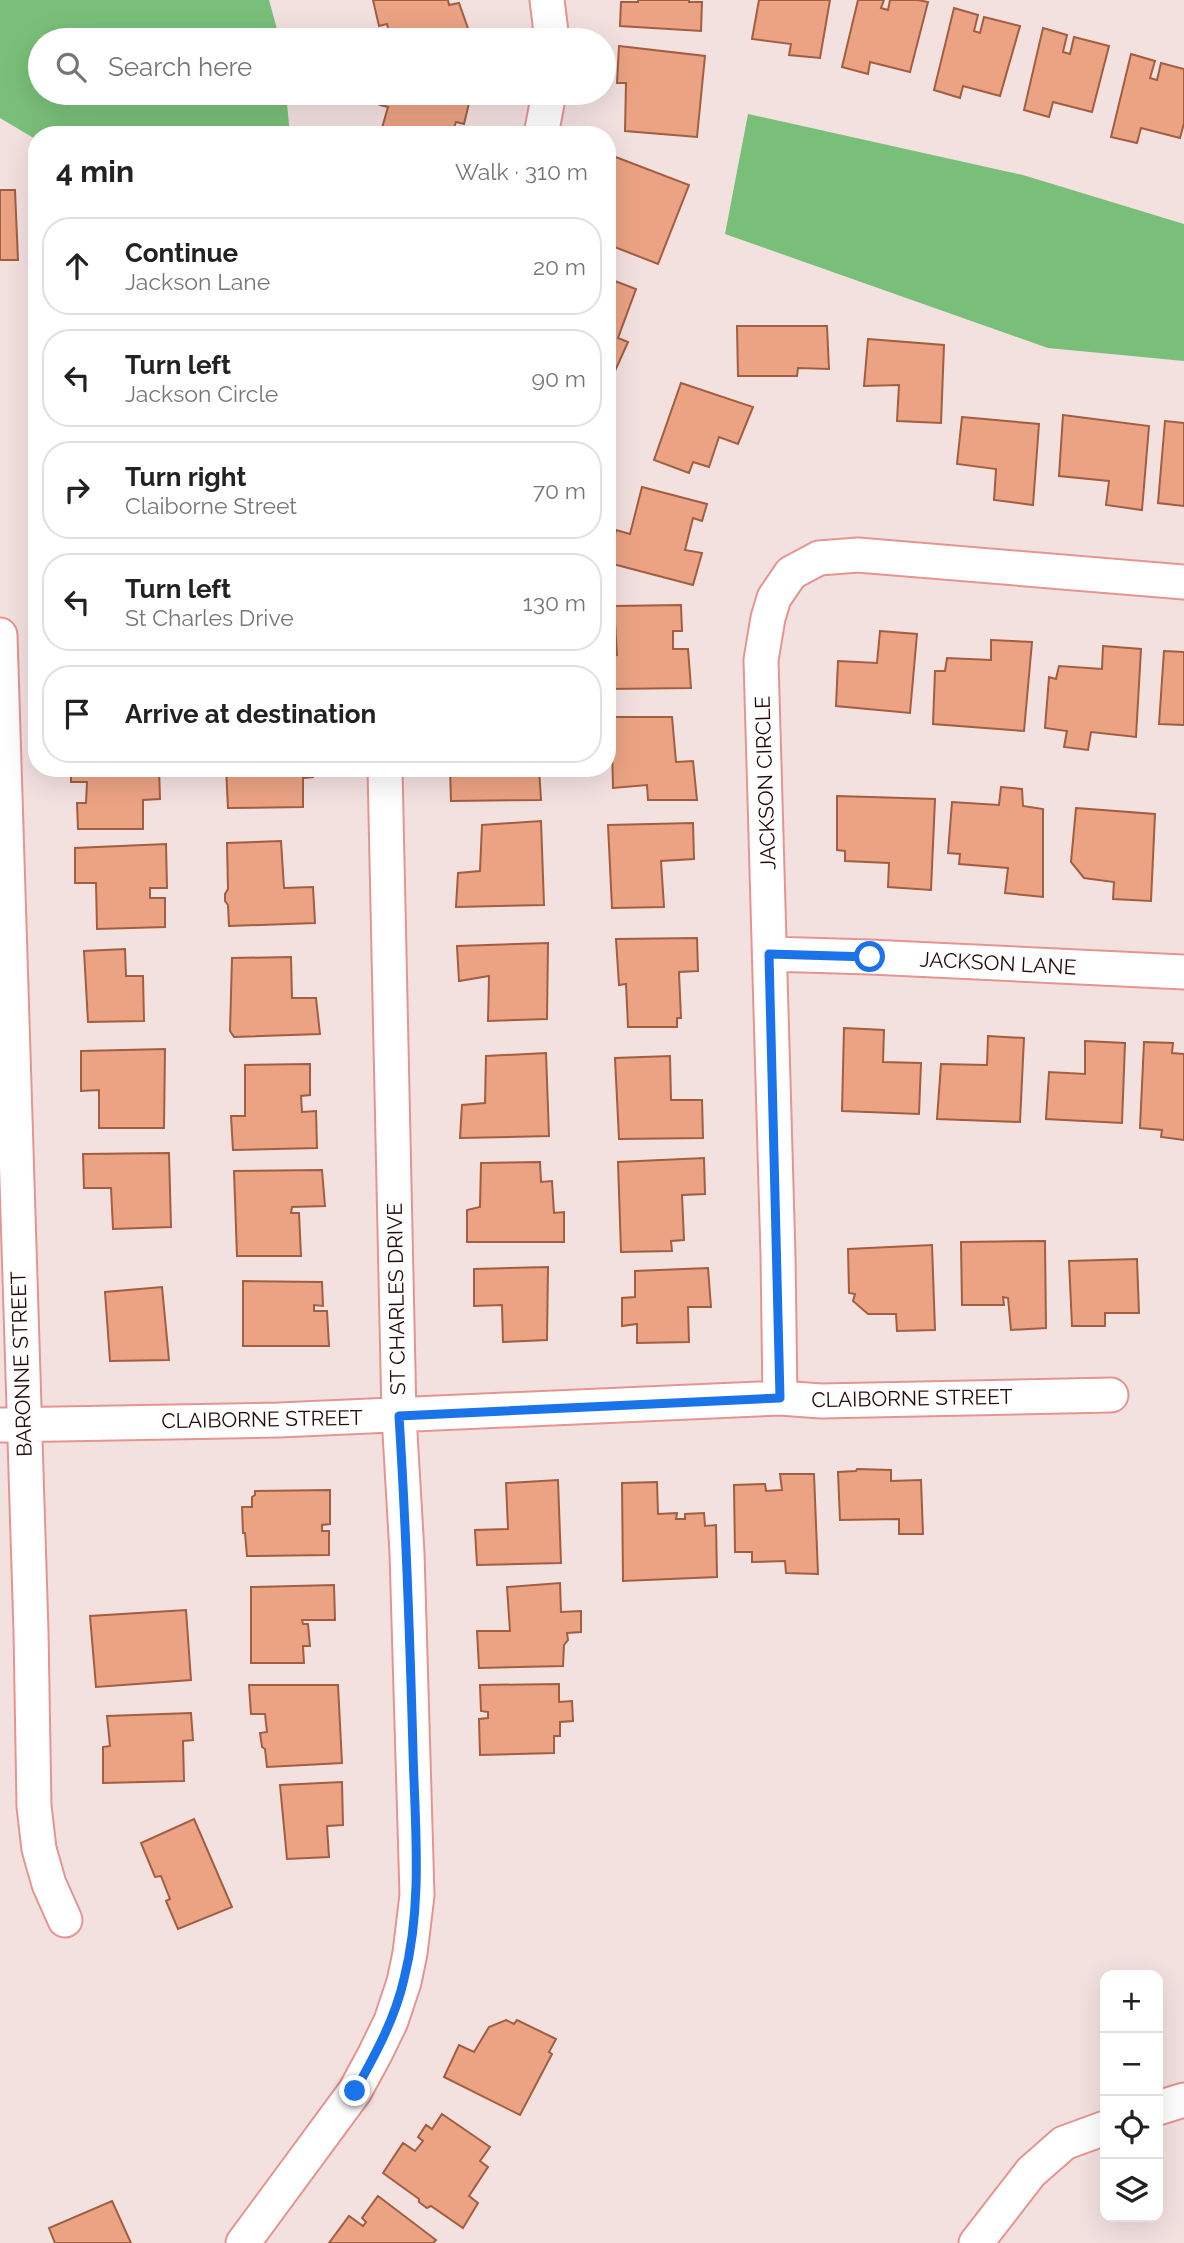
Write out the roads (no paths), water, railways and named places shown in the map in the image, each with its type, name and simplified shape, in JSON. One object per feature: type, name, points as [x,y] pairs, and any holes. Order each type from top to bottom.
[{"type":"street","points":[[547,0],[550,28]]},
{"type":"street","points":[[543,126],[547,105]]},
{"type":"street","name":"JACKSON CIRCLE","points":[[780,1398],[761,660],[771,608],[779,590],[791,573],[818,558],[858,555],[1184,582]]},
{"type":"street","name":"BARONNE STREET","points":[[0,635],[11,1424],[31,1632],[34,1806],[39,1849],[49,1884],[65,1920]]},
{"type":"street","name":"ST CHARLES DRIVE","points":[[243,2243],[355,2091],[375,2054],[391,2021],[404,1982],[417,1895],[407,1553],[399,1416],[385,777]]},
{"type":"street","name":"JACKSON LANE","points":[[769,954],[1184,972]]},
{"type":"street","name":"CLAIBORNE STREET","points":[[11,1424],[399,1416],[780,1398],[821,1401],[1111,1395]]},
{"type":"street","points":[[1163,2106],[1184,2100]]},
{"type":"street","points":[[976,2243],[1031,2172],[1064,2143],[1100,2130]]}]
